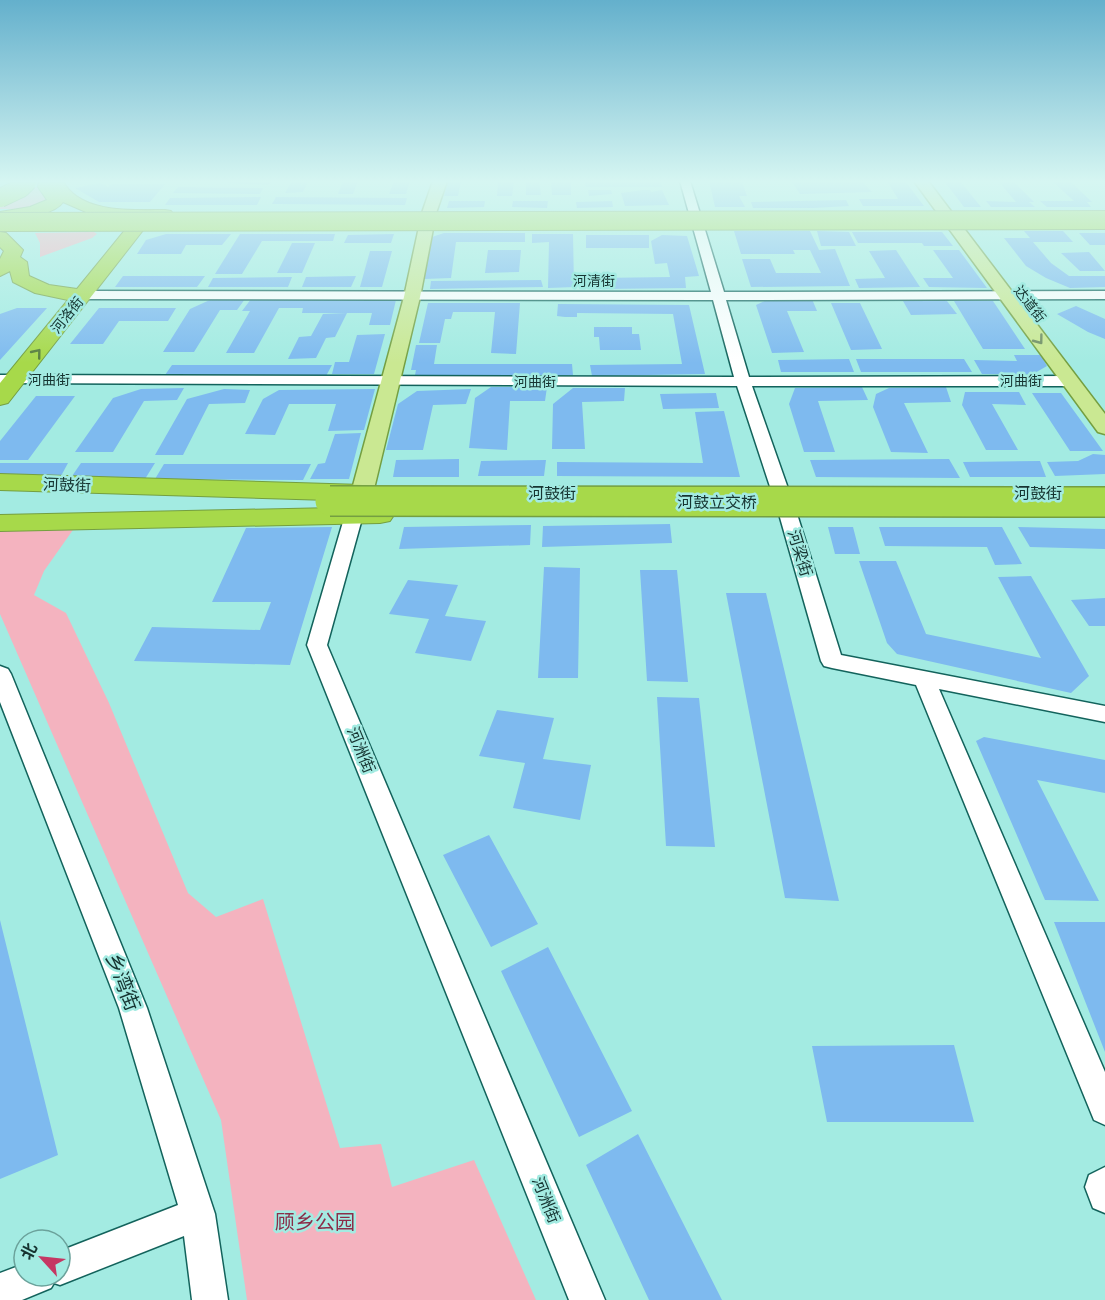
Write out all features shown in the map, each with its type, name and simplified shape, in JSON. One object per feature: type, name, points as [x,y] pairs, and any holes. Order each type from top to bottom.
[{"type":"highway","points":[[5,242],[14,250],[7,264],[20,278],[30,284],[62,294],[83,295]]},
{"type":"highway","points":[[0,278],[22,246],[17,242]]},
{"type":"highway","name":"河洛街","points":[[0,398],[8,379],[83,295],[124,242]]},
{"type":"highway","name":"河鼓街","points":[[0,482],[358,504]]},
{"type":"highway","points":[[0,490],[330,501]]},
{"type":"highway","name":"河鼓街","points":[[0,523],[358,504],[784,503],[1105,493]]},
{"type":"highway","points":[[0,508],[104,512],[330,501]]},
{"type":"highway","name":"河鼓立交桥","points":[[330,501],[1105,502]]},
{"type":"highway","name":"河鼓街","points":[[784,503],[1105,513]]},
{"type":"main road","name":"河洲街","points":[[358,504],[412,297],[423,242]]},
{"type":"main road","points":[[974,242],[1076,375],[1105,428]]},
{"type":"street","name":"河梁街","points":[[703,242],[743,382],[784,503],[832,661],[1105,714]]},
{"type":"street","name":"河清街","points":[[83,295],[412,297],[1105,295]]},
{"type":"street","name":"河曲街","points":[[8,379],[743,382],[1076,375]]},
{"type":"street","name":"河洲街","points":[[358,504],[317,645],[588,1300]]},
{"type":"street","name":"乡湾街","points":[[0,675],[133,1008],[198,1214],[210,1300]]},
{"type":"street","points":[[924,679],[1105,1109]]},
{"type":"street","points":[[1105,1183],[1101,1187],[1105,1196]]},
{"type":"street","points":[[72,1263],[198,1214]]},
{"type":"green space","points":[[39,242],[82,242],[40,257]]},
{"type":"green space","name":"顾乡公园","points":[[75,527],[44,571],[34,595],[66,613],[109,703],[188,893],[216,917],[263,899],[340,1148],[381,1144],[392,1187],[474,1160],[536,1300],[247,1300],[221,1120],[0,614],[0,532],[6,529]]},
{"type":"building","points":[[145,242],[225,242],[222,245],[186,245],[181,254],[137,254]]},
{"type":"building","points":[[235,242],[262,242],[242,274],[215,274]]},
{"type":"building","points":[[345,242],[391,242],[391,243]]},
{"type":"building","points":[[431,242],[525,242],[456,242],[451,278],[424,279]]},
{"type":"building","points":[[532,242],[573,242],[574,287],[548,288],[549,242]]},
{"type":"building","points":[[586,242],[649,242],[649,248],[586,248]]},
{"type":"building","points":[[651,242],[689,242],[699,276],[685,277],[686,288],[600,289],[599,278],[670,277],[667,263],[655,264]]},
{"type":"building","points":[[737,242],[815,242],[819,250],[835,249],[850,286],[751,287],[742,259],[770,259],[776,273],[821,273],[810,250],[793,250],[795,254],[741,254]]},
{"type":"building","points":[[820,242],[854,242],[856,246],[821,246]]},
{"type":"building","points":[[950,242],[953,246],[924,246],[922,243],[858,243]]},
{"type":"building","points":[[1007,242],[1073,242],[1033,242],[1051,263],[1069,276],[1105,276],[1105,287],[1070,288],[1026,266]]},
{"type":"building","points":[[1087,242],[1105,242],[1105,245],[1090,245]]},
{"type":"building","points":[[292,243],[315,243],[302,273],[277,273]]},
{"type":"building","points":[[488,250],[521,250],[519,272],[485,273]]},
{"type":"building","points":[[896,250],[920,287],[859,288],[855,279],[885,278],[869,251]]},
{"type":"building","points":[[933,250],[959,250],[987,288],[929,287],[923,278],[953,278]]},
{"type":"building","points":[[370,251],[392,251],[382,287],[360,287]]},
{"type":"building","points":[[1089,252],[1105,271],[1080,271],[1061,253]]},
{"type":"building","points":[[123,276],[205,276],[197,287],[115,287]]},
{"type":"building","points":[[356,276],[351,287],[302,287],[306,277]]},
{"type":"building","points":[[292,277],[288,287],[208,287],[213,278]]},
{"type":"building","points":[[541,280],[543,287],[430,289],[431,281]]},
{"type":"building","points":[[212,299],[245,299],[237,310],[220,310],[194,352],[163,352],[190,309]]},
{"type":"building","points":[[251,299],[396,300],[390,325],[369,325],[372,313],[302,313],[303,308],[279,308],[254,353],[226,353],[250,311],[242,311]]},
{"type":"building","points":[[769,299],[812,299],[817,311],[787,311],[804,352],[772,353],[756,305]]},
{"type":"building","points":[[903,301],[947,301],[957,314],[911,315]]},
{"type":"building","points":[[954,301],[993,301],[1025,349],[983,349]]},
{"type":"building","points":[[428,303],[520,303],[516,354],[491,353],[495,312],[453,312],[451,319],[445,319],[440,343],[419,343]]},
{"type":"building","points":[[831,303],[860,303],[882,349],[851,350]]},
{"type":"building","points":[[558,304],[689,305],[705,374],[592,376],[590,365],[682,364],[673,314],[577,313],[577,317],[565,317],[557,316]]},
{"type":"building","points":[[1076,306],[1105,319],[1105,339],[1057,314]]},
{"type":"building","points":[[17,308],[47,308],[0,360],[0,314]]},
{"type":"building","points":[[99,308],[176,308],[168,321],[119,321],[103,344],[70,344]]},
{"type":"building","points":[[347,313],[335,337],[326,338],[316,358],[288,359],[299,337],[311,336],[323,314]]},
{"type":"building","points":[[594,327],[632,327],[632,334],[639,334],[641,350],[600,350],[599,337],[594,337]]},
{"type":"building","points":[[385,334],[374,374],[332,374],[335,362],[349,362],[357,335]]},
{"type":"building","points":[[416,345],[437,345],[434,364],[572,364],[573,375],[415,375],[416,370],[411,370]]},
{"type":"building","points":[[1014,355],[1041,355],[1047,366],[1033,374],[982,374],[974,360],[1017,361]]},
{"type":"building","points":[[849,359],[854,372],[781,372],[778,360]]},
{"type":"building","points":[[856,359],[964,359],[972,372],[861,372]]},
{"type":"building","points":[[172,365],[332,365],[326,376],[165,375]]},
{"type":"building","points":[[491,387],[547,387],[545,401],[510,401],[507,450],[469,448],[475,398]]},
{"type":"building","points":[[862,387],[868,400],[818,401],[835,452],[804,452],[789,404],[795,388]]},
{"type":"building","points":[[946,387],[951,402],[904,403],[928,453],[891,452],[873,407],[876,394],[889,388]]},
{"type":"building","points":[[184,388],[177,400],[144,401],[113,452],[75,452],[113,398],[141,389]]},
{"type":"building","points":[[573,388],[625,388],[624,401],[582,402],[585,449],[552,449],[553,404]]},
{"type":"building","points":[[224,389],[250,390],[245,403],[209,404],[183,455],[155,455],[187,399]]},
{"type":"building","points":[[375,389],[364,430],[328,431],[336,404],[289,404],[275,435],[245,434],[263,399],[279,390]]},
{"type":"building","points":[[471,389],[466,404],[433,405],[423,450],[386,450],[398,404],[417,391]]},
{"type":"building","points":[[965,392],[1019,392],[1026,405],[992,404],[1018,450],[986,450],[962,405]]},
{"type":"building","points":[[716,393],[719,408],[663,409],[660,394]]},
{"type":"building","points":[[1032,393],[1061,393],[1103,451],[1070,451]]},
{"type":"building","points":[[36,396],[75,396],[28,460],[0,460],[0,441]]},
{"type":"building","points":[[724,411],[740,477],[557,476],[557,462],[703,463],[695,412]]},
{"type":"building","points":[[361,433],[349,479],[310,479],[318,464],[325,463],[335,434]]},
{"type":"building","points":[[1093,454],[1105,455],[1105,474],[1055,476],[1047,462],[1078,461]]},
{"type":"building","points":[[459,459],[459,477],[393,477],[396,460]]},
{"type":"building","points":[[949,459],[960,478],[816,477],[810,460]]},
{"type":"building","points":[[546,460],[544,476],[478,476],[481,461]]},
{"type":"building","points":[[1040,461],[1046,477],[970,477],[963,462]]},
{"type":"building","points":[[0,463],[68,463],[61,476],[0,475]]},
{"type":"building","points":[[81,463],[155,463],[145,479],[70,479]]},
{"type":"building","points":[[164,464],[311,464],[303,480],[155,479]]},
{"type":"building","points":[[670,524],[672,543],[542,547],[543,526]]},
{"type":"building","points":[[531,525],[530,545],[399,549],[404,527]]},
{"type":"building","points":[[332,527],[290,665],[134,661],[152,627],[260,630],[271,602],[212,602],[246,528]]},
{"type":"building","points":[[828,527],[853,527],[860,554],[835,554]]},
{"type":"building","points":[[879,527],[1002,527],[1022,564],[995,565],[987,547],[885,546]]},
{"type":"building","points":[[1018,527],[1105,529],[1105,549],[1030,547]]},
{"type":"building","points":[[859,561],[896,561],[926,634],[1041,658],[998,577],[1031,576],[1089,676],[1071,693],[897,654],[887,643]]},
{"type":"building","points":[[544,567],[580,568],[578,678],[538,678]]},
{"type":"building","points":[[640,570],[677,570],[688,682],[647,681]]},
{"type":"building","points":[[408,580],[458,585],[445,616],[486,621],[471,661],[415,653],[429,619],[389,614]]},
{"type":"building","points":[[726,593],[766,593],[839,901],[785,898]]},
{"type":"building","points":[[1105,598],[1105,626],[1089,626],[1071,600]]},
{"type":"building","points":[[657,697],[699,698],[715,847],[666,846]]},
{"type":"building","points":[[497,710],[554,718],[543,759],[591,765],[580,820],[513,808],[525,763],[479,756]]},
{"type":"building","points":[[984,737],[1105,760],[1105,793],[1037,780],[1099,901],[1045,900],[976,741]]},
{"type":"building","points":[[489,835],[538,924],[491,947],[443,855]]},
{"type":"building","points":[[0,920],[58,1155],[0,1179]]},
{"type":"building","points":[[1054,922],[1105,922],[1105,1052]]},
{"type":"building","points":[[548,947],[632,1111],[579,1137],[501,971]]},
{"type":"building","points":[[954,1045],[974,1122],[827,1122],[812,1046]]},
{"type":"building","points":[[638,1134],[722,1300],[649,1300],[586,1165]]}]
